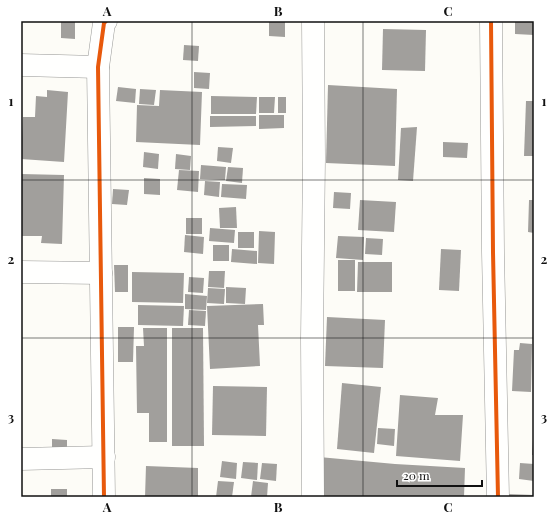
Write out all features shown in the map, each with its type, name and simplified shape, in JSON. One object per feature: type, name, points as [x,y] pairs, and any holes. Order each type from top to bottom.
[{"type":"street","points":[[104,497],[98,67],[104,23],[106,21]]},
{"type":"street","points":[[313,21],[313,497]]},
{"type":"street","points":[[491,21],[493,260],[498,497]]},
{"type":"street","points":[[21,65],[98,67]]},
{"type":"street","points":[[21,272],[101,273]]},
{"type":"street","points":[[21,459],[104,457]]},
{"type":"building","points":[[61,21],[75,21],[75,39],[61,38]]},
{"type":"building","points":[[269,21],[285,21],[285,37],[269,36]]},
{"type":"building","points":[[515,21],[534,21],[534,35],[515,34]]},
{"type":"building","points":[[383,29],[426,30],[425,71],[382,70]]},
{"type":"building","points":[[184,45],[199,46],[198,61],[183,60]]},
{"type":"building","points":[[194,72],[210,73],[209,89],[194,88]]},
{"type":"building","points":[[328,85],[397,89],[395,166],[326,163]]},
{"type":"building","points":[[118,87],[136,89],[135,103],[116,101]]},
{"type":"building","points":[[140,89],[156,90],[154,105],[139,104]]},
{"type":"building","points":[[47,90],[68,92],[64,162],[21,159],[23,117],[35,117],[36,96],[47,97]]},
{"type":"building","points":[[160,90],[202,92],[200,145],[136,142],[137,105],[159,106]]},
{"type":"building","points":[[211,96],[257,97],[256,114],[211,114]]},
{"type":"building","points":[[259,97],[275,97],[274,113],[259,113]]},
{"type":"building","points":[[278,97],[286,97],[286,113],[278,113]]},
{"type":"building","points":[[526,101],[534,101],[534,156],[524,156]]},
{"type":"building","points":[[259,115],[284,115],[284,128],[259,129]]},
{"type":"building","points":[[210,116],[256,116],[256,126],[210,127]]},
{"type":"building","points":[[417,127],[413,181],[398,180],[401,128]]},
{"type":"building","points":[[443,142],[468,143],[467,158],[443,157]]},
{"type":"building","points":[[218,147],[233,148],[231,163],[217,161]]},
{"type":"building","points":[[144,152],[159,154],[158,169],[143,167]]},
{"type":"building","points":[[176,154],[191,156],[190,170],[175,169]]},
{"type":"building","points":[[201,165],[226,167],[225,180],[200,179]]},
{"type":"building","points":[[228,167],[243,168],[242,183],[226,181]]},
{"type":"building","points":[[179,170],[199,171],[198,192],[177,190]]},
{"type":"building","points":[[21,174],[64,175],[62,244],[41,243],[42,236],[21,236]]},
{"type":"building","points":[[144,178],[160,179],[160,195],[144,194]]},
{"type":"building","points":[[205,181],[220,182],[219,197],[204,195]]},
{"type":"building","points":[[222,184],[247,185],[246,199],[221,197]]},
{"type":"building","points":[[113,189],[129,190],[127,205],[112,204]]},
{"type":"building","points":[[334,192],[351,193],[350,209],[333,208]]},
{"type":"building","points":[[360,200],[396,202],[394,232],[358,230]]},
{"type":"building","points":[[529,200],[534,200],[534,233],[528,232]]},
{"type":"building","points":[[236,207],[237,228],[220,228],[219,208]]},
{"type":"building","points":[[186,218],[202,218],[202,234],[186,234]]},
{"type":"building","points":[[210,228],[235,230],[234,243],[209,241]]},
{"type":"building","points":[[259,231],[275,232],[274,264],[258,263]]},
{"type":"building","points":[[238,232],[254,232],[254,248],[238,248]]},
{"type":"building","points":[[185,235],[204,237],[203,254],[184,252]]},
{"type":"building","points":[[338,236],[364,237],[363,260],[336,258]]},
{"type":"building","points":[[366,238],[383,239],[382,255],[365,254]]},
{"type":"building","points":[[213,245],[229,245],[229,261],[213,261]]},
{"type":"building","points":[[232,249],[257,251],[257,264],[231,262]]},
{"type":"building","points":[[441,249],[461,250],[459,291],[439,290]]},
{"type":"building","points":[[338,260],[355,260],[355,291],[338,291]]},
{"type":"building","points":[[358,262],[392,262],[392,292],[357,292]]},
{"type":"building","points":[[114,265],[128,265],[128,292],[115,292]]},
{"type":"building","points":[[209,271],[225,271],[224,288],[208,287]]},
{"type":"building","points":[[132,272],[184,273],[183,303],[132,302]]},
{"type":"building","points":[[189,277],[204,278],[203,293],[188,292]]},
{"type":"building","points":[[226,287],[246,288],[245,304],[226,303]]},
{"type":"building","points":[[208,288],[225,289],[224,304],[207,303]]},
{"type":"building","points":[[185,294],[207,296],[206,310],[185,309]]},
{"type":"building","points":[[263,304],[264,325],[258,325],[260,366],[210,369],[207,306]]},
{"type":"building","points":[[138,305],[184,306],[183,326],[138,325]]},
{"type":"building","points":[[189,310],[206,311],[205,326],[188,325]]},
{"type":"building","points":[[327,317],[385,320],[383,368],[325,366]]},
{"type":"building","points":[[118,327],[134,327],[133,362],[118,362]]},
{"type":"building","points":[[143,328],[167,328],[167,442],[149,442],[149,413],[137,413],[136,346],[144,346]]},
{"type":"building","points":[[172,328],[203,328],[204,446],[172,446]]},
{"type":"building","points":[[520,343],[532,344],[531,392],[512,391],[514,350],[519,350]]},
{"type":"building","points":[[342,383],[381,387],[374,453],[337,449]]},
{"type":"building","points":[[213,386],[267,387],[266,436],[212,435]]},
{"type":"building","points":[[400,395],[438,398],[435,415],[463,415],[460,461],[396,456]]},
{"type":"building","points":[[378,428],[395,429],[394,446],[377,444]]},
{"type":"building","points":[[52,439],[67,440],[67,453],[52,452]]},
{"type":"building","points":[[533,440],[534,455],[532,455]]},
{"type":"building","points":[[319,457],[395,464],[465,468],[464,497],[317,497]]},
{"type":"building","points":[[222,461],[237,463],[236,479],[220,477]]},
{"type":"building","points":[[243,462],[258,463],[257,480],[241,478]]},
{"type":"building","points":[[262,463],[277,464],[276,481],[260,479]]},
{"type":"building","points":[[520,463],[534,464],[534,481],[519,479]]},
{"type":"building","points":[[146,466],[198,468],[198,497],[145,497]]},
{"type":"building","points":[[218,481],[234,482],[232,497],[216,497]]},
{"type":"building","points":[[253,481],[268,483],[267,497],[251,497]]},
{"type":"building","points":[[51,489],[67,489],[67,497],[51,497]]},
{"type":"building","points":[[508,494],[534,495],[534,497],[507,497]]},
{"type":"cycle path","points":[[104,497],[98,67],[104,23],[106,21]]},
{"type":"cycle path","points":[[491,21],[493,252],[498,497]]}]
